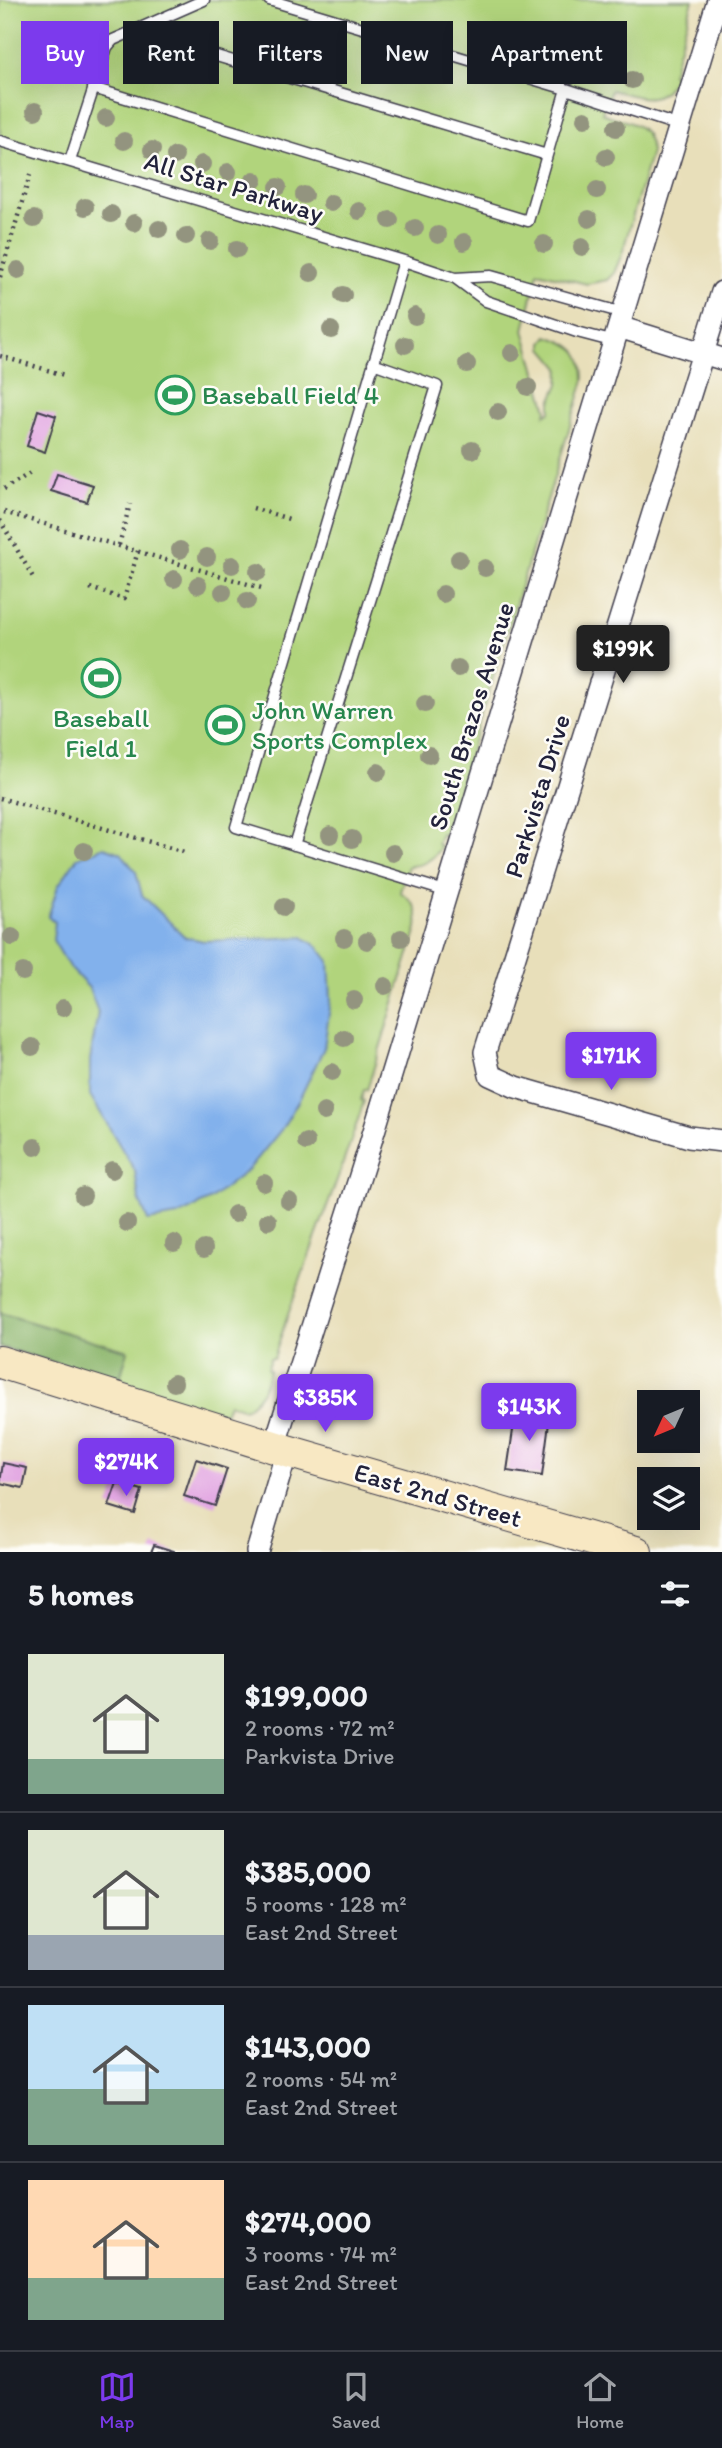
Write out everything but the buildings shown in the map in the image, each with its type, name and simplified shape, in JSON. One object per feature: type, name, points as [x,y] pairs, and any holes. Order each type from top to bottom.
[{"type":"main road","name":"East 2nd Street","points":[[0,1362],[281,1449],[636,1552]]},
{"type":"street","name":"South Brazos Avenue","points":[[257,1552],[281,1449],[510,680],[718,0]]},
{"type":"street","name":"Parkvista Drive","points":[[722,292],[713,356],[485,1052],[490,1075],[516,1087],[689,1137],[722,1141]]},
{"type":"street","points":[[619,327],[713,356]]},
{"type":"lane","points":[[154,21],[204,0]]},
{"type":"lane","points":[[269,0],[680,126]]},
{"type":"lane","points":[[70,161],[107,47],[123,35]]},
{"type":"lane","points":[[219,56],[547,155]]},
{"type":"lane","points":[[93,88],[528,222],[566,89]]},
{"type":"lane","name":"All Star Parkway","points":[[0,141],[404,261],[455,278],[486,300],[577,332],[619,327]]},
{"type":"lane","points":[[404,261],[236,827],[448,892]]},
{"type":"lane","name":"All Star Parkway","points":[[455,278],[491,276],[619,327]]},
{"type":"lane","points":[[293,845],[437,386],[373,363]]},
{"type":"path","points":[[0,277],[30,174]]},
{"type":"path","points":[[0,356],[64,375]]},
{"type":"path","points":[[4,489],[32,472]]},
{"type":"path","points":[[118,545],[130,504]]},
{"type":"path","points":[[253,508],[289,519]]},
{"type":"path","points":[[4,512],[265,589]]},
{"type":"path","points":[[0,520],[34,579]]},
{"type":"path","points":[[90,588],[124,599],[138,551]]},
{"type":"path","points":[[0,798],[188,853]]},
{"type":"green space","name":"John Warren Sports Complex","points":[[0,0],[693,0],[672,74],[676,75],[670,85],[663,92],[648,98],[611,90],[602,113],[641,128],[646,134],[651,152],[614,273],[607,280],[587,284],[538,272],[524,330],[547,410],[545,415],[551,411],[551,402],[559,384],[560,368],[543,348],[543,342],[548,336],[575,350],[582,362],[584,380],[445,835],[441,834],[437,844],[441,846],[435,855],[419,865],[408,866],[400,892],[414,907],[417,928],[367,1090],[364,1090],[361,1100],[364,1101],[274,1358],[270,1358],[267,1369],[270,1370],[264,1387],[258,1397],[244,1409],[229,1403],[225,1414],[145,1392],[120,1378],[127,1352],[0,1313]]},
{"type":"green space","points":[[0,1313],[128,1351],[120,1378],[108,1378],[0,1347]]},
{"type":"water","points":[[104,847],[121,853],[136,872],[142,895],[185,937],[204,941],[303,937],[318,947],[329,961],[331,1000],[324,1048],[281,1130],[249,1169],[211,1199],[178,1216],[148,1221],[139,1199],[135,1171],[90,1095],[90,1060],[98,1012],[89,988],[69,967],[53,940],[55,922],[48,917],[58,886],[77,858]]},
{"type":"place","name":"Baseball Field 4","points":[[175,395]]},
{"type":"place","name":"Baseball Field 1","points":[[101,678]]},
{"type":"place","name":"John Warren Sports Complex","points":[[225,725]]}]
